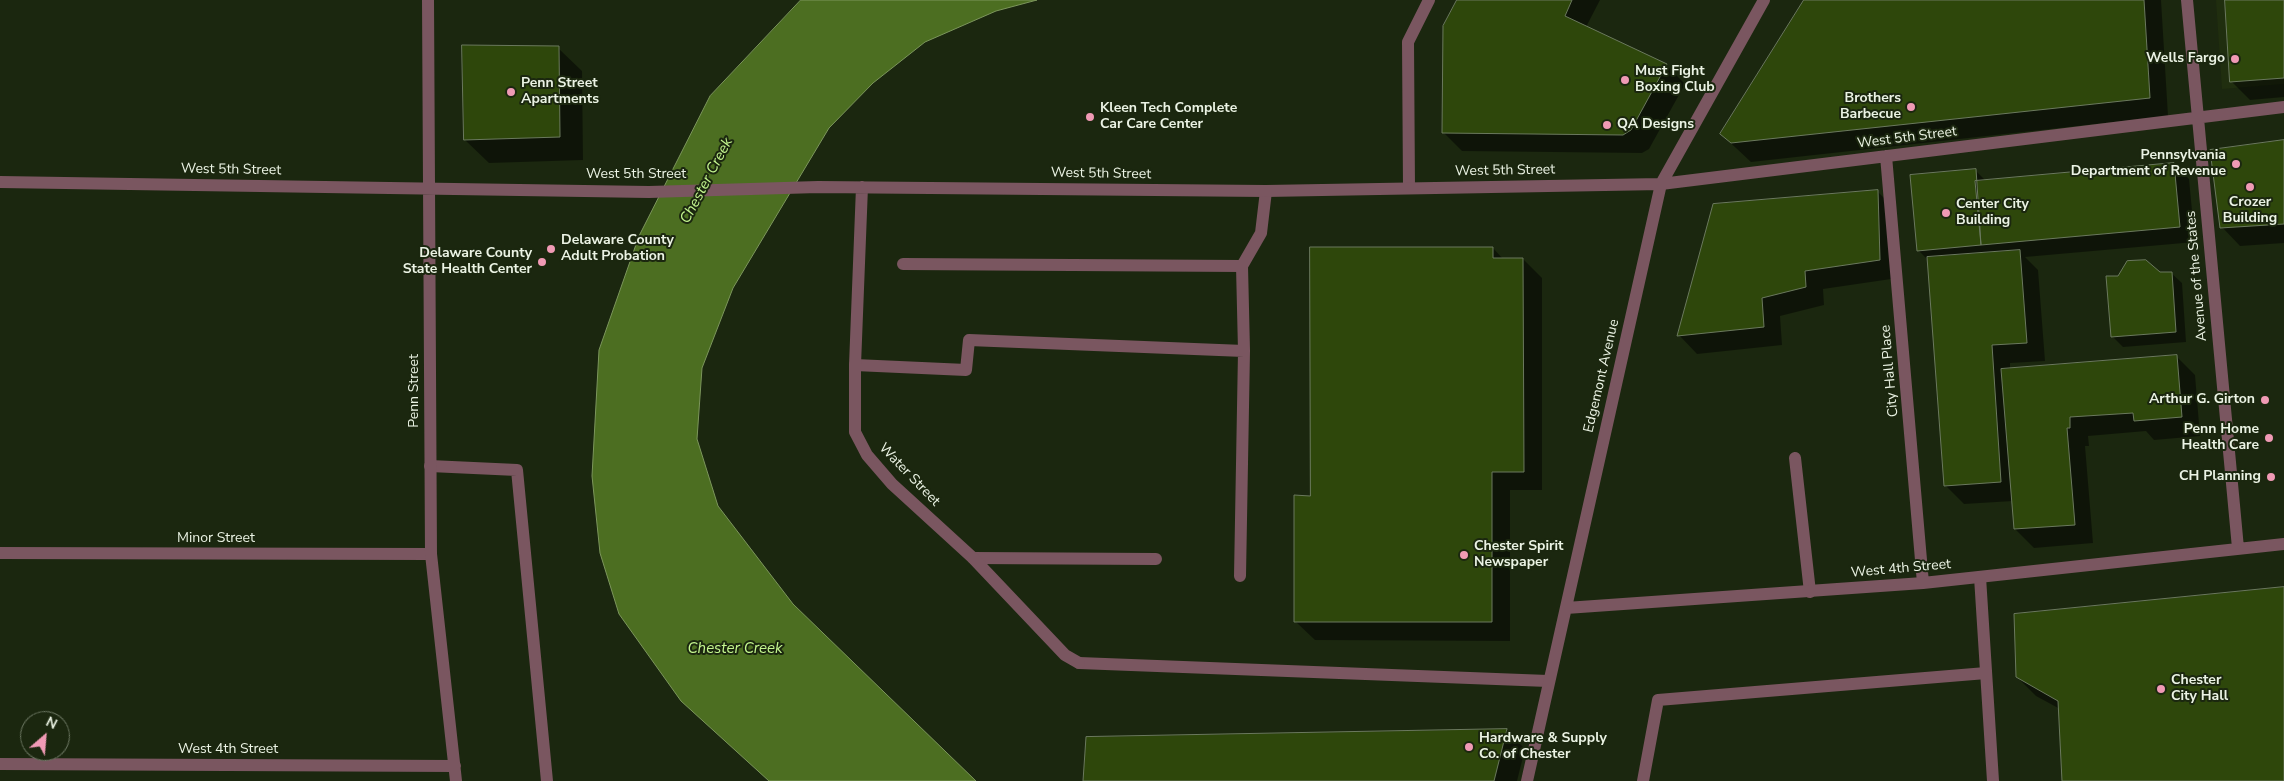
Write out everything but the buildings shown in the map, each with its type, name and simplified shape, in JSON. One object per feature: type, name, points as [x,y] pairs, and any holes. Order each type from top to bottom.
[{"type":"street","name":"Penn Street","points":[[428,0],[431,554],[456,781]]},
{"type":"street","points":[[1409,188],[1408,42],[1429,0]]},
{"type":"street","name":"Edgemont Avenue","points":[[1527,781],[1660,184],[1764,0]]},
{"type":"street","name":"Avenue of the States","points":[[2187,0],[2238,548]]},
{"type":"street","name":"West 5th Street","points":[[0,182],[649,192],[818,187],[1266,190],[1660,184],[2284,107]]},
{"type":"street","name":"City Hall Place","points":[[1886,156],[1923,583]]},
{"type":"street","name":"Water Street","points":[[862,187],[855,365],[855,432],[867,455],[892,484],[972,558],[1065,655],[1079,664],[1548,681]]},
{"type":"street","points":[[1240,576],[1244,351],[1242,266],[1261,233],[1266,190]]},
{"type":"street","points":[[903,264],[1242,266]]},
{"type":"street","points":[[855,365],[966,370],[968,340],[1244,351]]},
{"type":"street","points":[[1795,458],[1810,592]]},
{"type":"street","points":[[430,466],[517,470],[547,781]]},
{"type":"street","name":"West 4th Street","points":[[1566,608],[1923,583],[2284,544]]},
{"type":"street","name":"Minor Street","points":[[0,553],[431,554]]},
{"type":"street","points":[[972,558],[1156,559]]},
{"type":"street","points":[[1980,576],[1993,781]]},
{"type":"street","points":[[1643,781],[1658,700],[1986,673]]},
{"type":"street","name":"West 4th Street","points":[[0,764],[455,766]]},
{"type":"shaded area","points":[[2216,0],[2284,0],[2284,84],[2222,89]]},
{"type":"water","name":"Chester Creek","points":[[801,0],[1037,0],[996,11],[925,42],[873,83],[829,128],[733,288],[702,368],[697,439],[718,506],[793,604],[976,781],[769,781],[681,701],[619,614],[600,553],[592,476],[599,350],[639,236],[710,96]]},
{"type":"place","name":"Wells Fargo","points":[[2235,59]]},
{"type":"place","name":"Must Fight Boxing Club","points":[[1625,80]]},
{"type":"place","name":"Penn Street Apartments","points":[[511,92]]},
{"type":"place","name":"Brothers Barbecue","points":[[1911,107]]},
{"type":"place","name":"Kleen Tech Complete Car Care Center","points":[[1090,117]]},
{"type":"place","name":"QA Designs","points":[[1607,125]]},
{"type":"place","name":"Pennsylvania Department of Revenue","points":[[2236,164]]},
{"type":"place","name":"Crozer Building","points":[[2250,187]]},
{"type":"place","name":"Center City Building","points":[[1946,213]]},
{"type":"place","name":"Delaware County Adult Probation","points":[[551,249]]},
{"type":"place","name":"Delaware County State Health Center","points":[[542,262]]},
{"type":"place","name":"Arthur G. Girton","points":[[2265,400]]},
{"type":"place","name":"Penn Home Health Care","points":[[2269,438]]},
{"type":"place","name":"CH Planning","points":[[2271,477]]},
{"type":"place","name":"Chester Spirit Newspaper","points":[[1464,555]]},
{"type":"place","name":"Chester City Hall","points":[[2161,689]]},
{"type":"place","name":"Hardware & Supply Co. of Chester","points":[[1469,747]]}]
